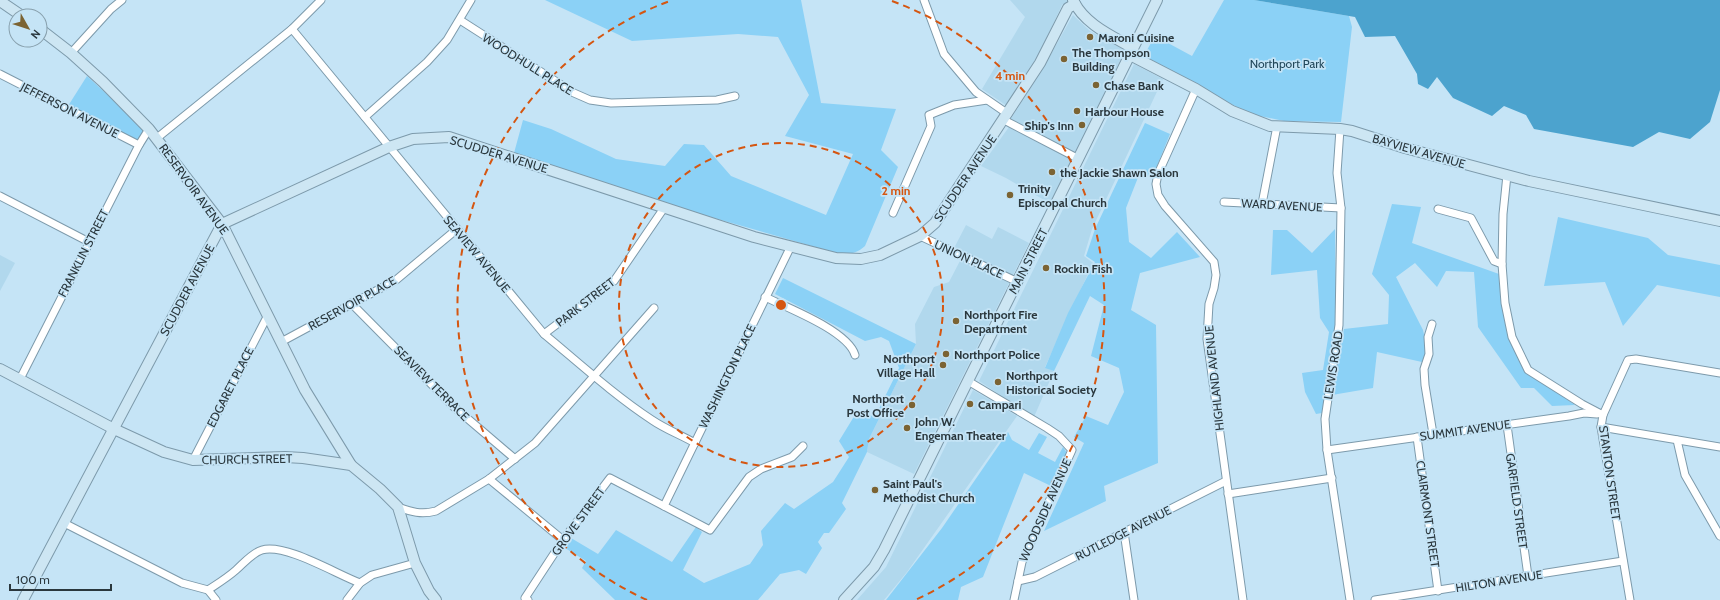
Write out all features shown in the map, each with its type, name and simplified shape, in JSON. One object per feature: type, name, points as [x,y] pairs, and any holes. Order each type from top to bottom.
[{"type":"main road","name":"MAIN STREET","points":[[844,600],[874,567],[884,550],[1157,0]]},
{"type":"main road","points":[[0,1],[10,8]]},
{"type":"main road","name":"BAYVIEW AVENUE","points":[[1074,2],[1078,10],[1094,24],[1132,52],[1232,111],[1270,126],[1340,129],[1507,175],[1720,221]]},
{"type":"main road","name":"SCUDDER AVENUE","points":[[24,600],[222,224],[389,147],[413,139],[449,137],[754,237],[836,258],[869,258],[890,252],[920,236],[933,225],[1006,117],[1040,63],[1068,8],[1074,2]]},
{"type":"main road","name":"RESERVOIR AVENUE","points":[[48,35],[71,53],[103,82],[149,129],[222,224],[304,390],[351,465]]},
{"type":"main road","name":"CHURCH STREET","points":[[0,369],[114,429],[164,452],[193,460],[291,457],[351,465]]},
{"type":"main road","points":[[351,465],[398,507],[415,563],[429,591],[436,600]]},
{"type":"street","points":[[71,53],[111,9],[122,0]]},
{"type":"street","points":[[157,138],[292,29],[321,0]]},
{"type":"street","points":[[365,116],[427,62],[447,40],[471,0]]},
{"type":"street","points":[[924,0],[944,54],[976,92],[1006,117],[1079,159]]},
{"type":"street","name":"WOODHULL PLACE","points":[[460,20],[574,93],[590,100],[611,103],[718,100],[735,96]]},
{"type":"street","name":"SEAVIEW AVENUE","points":[[292,29],[544,334],[594,376],[652,420],[695,443]]},
{"type":"street","name":"JEFFERSON AVENUE","points":[[0,74],[139,146]]},
{"type":"street","name":"HIGHLAND AVENUE","points":[[1196,89],[1158,174],[1156,184],[1158,195],[1165,206],[1214,262],[1216,275],[1209,304],[1207,339],[1243,600]]},
{"type":"street","points":[[893,213],[931,126],[929,114],[954,105],[987,100]]},
{"type":"street","points":[[1262,204],[1276,126]]},
{"type":"street","name":"FRANKLIN STREET","points":[[20,379],[89,242],[149,129]]},
{"type":"street","name":"LEWIS ROAD","points":[[1340,129],[1337,173],[1341,208],[1339,325],[1325,419],[1327,450],[1350,600]]},
{"type":"street","name":"STANTON STREET","points":[[1507,175],[1503,214],[1502,264],[1506,303],[1512,337],[1528,370],[1582,404],[1603,415],[1601,427],[1630,600]]},
{"type":"street","points":[[0,196],[89,242]]},
{"type":"street","name":"WARD AVENUE","points":[[1224,202],[1341,208]]},
{"type":"street","name":"PARK STREET","points":[[544,334],[614,281],[664,208]]},
{"type":"street","points":[[1438,209],[1471,218],[1494,261],[1502,264]]},
{"type":"street","name":"RESERVOIR PLACE","points":[[281,342],[396,280],[456,229]]},
{"type":"street","name":"UNION PLACE","points":[[920,236],[1018,282]]},
{"type":"street","name":"WASHINGTON PLACE","points":[[664,506],[791,246]]},
{"type":"street","points":[[765,297],[822,324],[849,344],[855,355]]},
{"type":"street","name":"SEAVIEW TERRACE","points":[[351,303],[454,407],[515,459]]},
{"type":"street","points":[[398,507],[414,513],[426,514],[436,511],[489,479],[515,459],[535,443],[654,308]]},
{"type":"street","name":"EDGARET PLACE","points":[[193,460],[268,315]]},
{"type":"street","points":[[1432,324],[1428,337],[1429,354],[1424,369],[1425,385],[1433,434]]},
{"type":"street","points":[[1603,415],[1628,360],[1636,359],[1720,373]]},
{"type":"street","name":"WOODSIDE AVENUE","points":[[968,381],[1047,428],[1058,436],[1072,450],[1022,562],[1014,600]]},
{"type":"street","name":"SUMMIT AVENUE","points":[[1327,450],[1584,413],[1603,415]]},
{"type":"street","name":"GARFIELD STREET","points":[[1507,425],[1528,576]]},
{"type":"street","points":[[1601,427],[1720,447]]},
{"type":"street","name":"CLAIRMONT STREET","points":[[1417,437],[1438,591]]},
{"type":"street","points":[[1677,440],[1685,475],[1720,536]]},
{"type":"street","name":"GROVE STREET","points":[[526,599],[563,540],[610,478],[710,530],[749,477],[761,469],[792,457],[803,446]]},
{"type":"street","points":[[1228,494],[1332,478]]},
{"type":"street","points":[[489,479],[563,540]]},
{"type":"street","name":"RUTLEDGE AVENUE","points":[[1018,581],[1035,577],[1226,482]]},
{"type":"street","points":[[64,523],[182,583],[208,590],[216,600]]},
{"type":"street","points":[[1124,532],[1134,600]]},
{"type":"street","points":[[208,590],[262,550],[275,548],[292,553],[360,583]]},
{"type":"street","name":"HILTON AVENUE","points":[[1375,600],[1623,561]]},
{"type":"street","points":[[347,600],[360,583],[372,575],[415,563]]},
{"type":"shaded area","points":[[1010,0],[1069,1],[1062,5],[1036,61],[1007,106],[982,89],[1025,17]]},
{"type":"shaded area","points":[[1254,0],[1720,0],[1720,90],[1710,122],[1690,139],[1659,132],[1633,147],[1534,129],[1526,115],[1504,106],[1492,116],[1453,98],[1437,77],[1428,89],[1418,84],[1417,74],[1395,36],[1365,37],[1355,17]]},
{"type":"shaded area","points":[[1073,15],[1090,31],[1125,50],[1076,154],[1010,120],[1042,70]]},
{"type":"shaded area","points":[[1134,64],[1163,79],[1092,229],[1084,256],[1093,263],[1045,367],[1054,371],[1034,417],[979,381]]},
{"type":"shaded area","points":[[1009,127],[1074,160],[1051,204],[1006,178],[981,166]]},
{"type":"shaded area","points":[[966,225],[992,239],[998,227],[1029,243],[914,474],[867,452],[869,439],[916,344],[915,324],[934,287],[949,282],[962,257],[952,252]]},
{"type":"shaded area","points":[[0,255],[15,263],[0,291]]},
{"type":"shaded area","points":[[973,390],[1017,416],[907,572],[884,600],[857,600],[886,567]]},
{"type":"green space","points":[[545,0],[801,0],[821,103],[896,109],[881,150],[898,167],[865,246],[852,253],[836,253],[665,204],[514,153],[523,120],[551,129],[616,159],[665,166],[684,144],[704,145],[731,176],[826,215],[853,154],[785,136],[809,95],[778,37],[738,34],[632,41]]},
{"type":"green space","name":"Northport Park","points":[[1224,0],[1254,0],[1349,16],[1352,27],[1341,122],[1284,121],[1250,114],[1143,57],[1155,36],[1192,56]]},
{"type":"green space","points":[[87,76],[146,130],[139,142],[68,106]]},
{"type":"green space","points":[[1145,123],[1170,134],[1153,176],[1139,175],[1126,208],[1129,242],[1151,258],[1177,232],[1200,257],[1140,273],[1131,310],[1156,325],[1158,463],[1104,486],[1106,501],[1044,531],[1084,443],[1074,437],[1086,416],[1108,425],[1124,392],[1119,368],[1091,356],[1104,305],[1090,296],[1054,371],[1045,368],[1068,313],[1095,262],[1086,256],[1095,229]]},
{"type":"green space","points":[[1392,204],[1421,207],[1412,243],[1499,274],[1507,333],[1524,369],[1575,405],[1552,406],[1534,388],[1521,388],[1478,327],[1474,272],[1446,271],[1437,287],[1415,263],[1396,277],[1423,330],[1427,348],[1422,362],[1377,352],[1373,388],[1332,395],[1344,329],[1388,324],[1389,295],[1372,274]]},
{"type":"green space","points":[[1558,217],[1648,238],[1668,255],[1720,265],[1720,297],[1657,285],[1623,326],[1605,282],[1544,286]]},
{"type":"green space","points":[[1335,229],[1336,326],[1322,413],[1316,414],[1305,392],[1302,373],[1323,370],[1329,332],[1320,318],[1317,270],[1271,275],[1273,230],[1287,230],[1312,253]]},
{"type":"green space","points":[[783,278],[916,344],[869,439],[867,452],[842,503],[846,509],[829,533],[824,533],[818,542],[822,548],[806,574],[799,570],[780,574],[758,600],[615,600],[582,568],[586,561],[565,548],[571,538],[598,554],[616,530],[672,562],[696,527],[702,532],[683,570],[704,583],[750,564],[763,545],[761,531],[785,503],[794,509],[833,482],[849,457],[839,441],[858,410],[875,417],[899,368],[889,341],[881,337],[865,341],[775,294]]},
{"type":"green space","points":[[1008,432],[1012,440],[1029,450],[1039,433],[1047,437],[1038,453],[1055,462],[1063,447],[1067,453],[1051,486],[1024,473],[983,577],[961,587],[958,600],[886,600],[942,528]]},
{"type":"place","name":"Maroni Cuisine","points":[[1090,37]]},
{"type":"place","name":"The Thompson Building","points":[[1064,59]]},
{"type":"place","name":"Chase Bank","points":[[1096,85]]},
{"type":"place","name":"Harbour House","points":[[1077,111]]},
{"type":"place","name":"Ship's Inn","points":[[1082,125]]},
{"type":"place","name":"the Jackie Shawn Salon","points":[[1052,172]]},
{"type":"place","name":"Trinity Episcopal Church","points":[[1010,195]]},
{"type":"place","name":"Rockin Fish","points":[[1046,268]]},
{"type":"place","name":"Northport Fire Department","points":[[956,321]]},
{"type":"place","name":"Northport Police","points":[[946,354]]},
{"type":"place","name":"Northport Village Hall","points":[[943,365]]},
{"type":"place","name":"Northport Historical Society","points":[[998,382]]},
{"type":"place","name":"Campari","points":[[970,404]]},
{"type":"place","name":"Northport Post Office","points":[[912,405]]},
{"type":"place","name":"John W. Engeman Theater","points":[[907,428]]},
{"type":"place","name":"Saint Paul's Methodist Church","points":[[875,490]]}]
